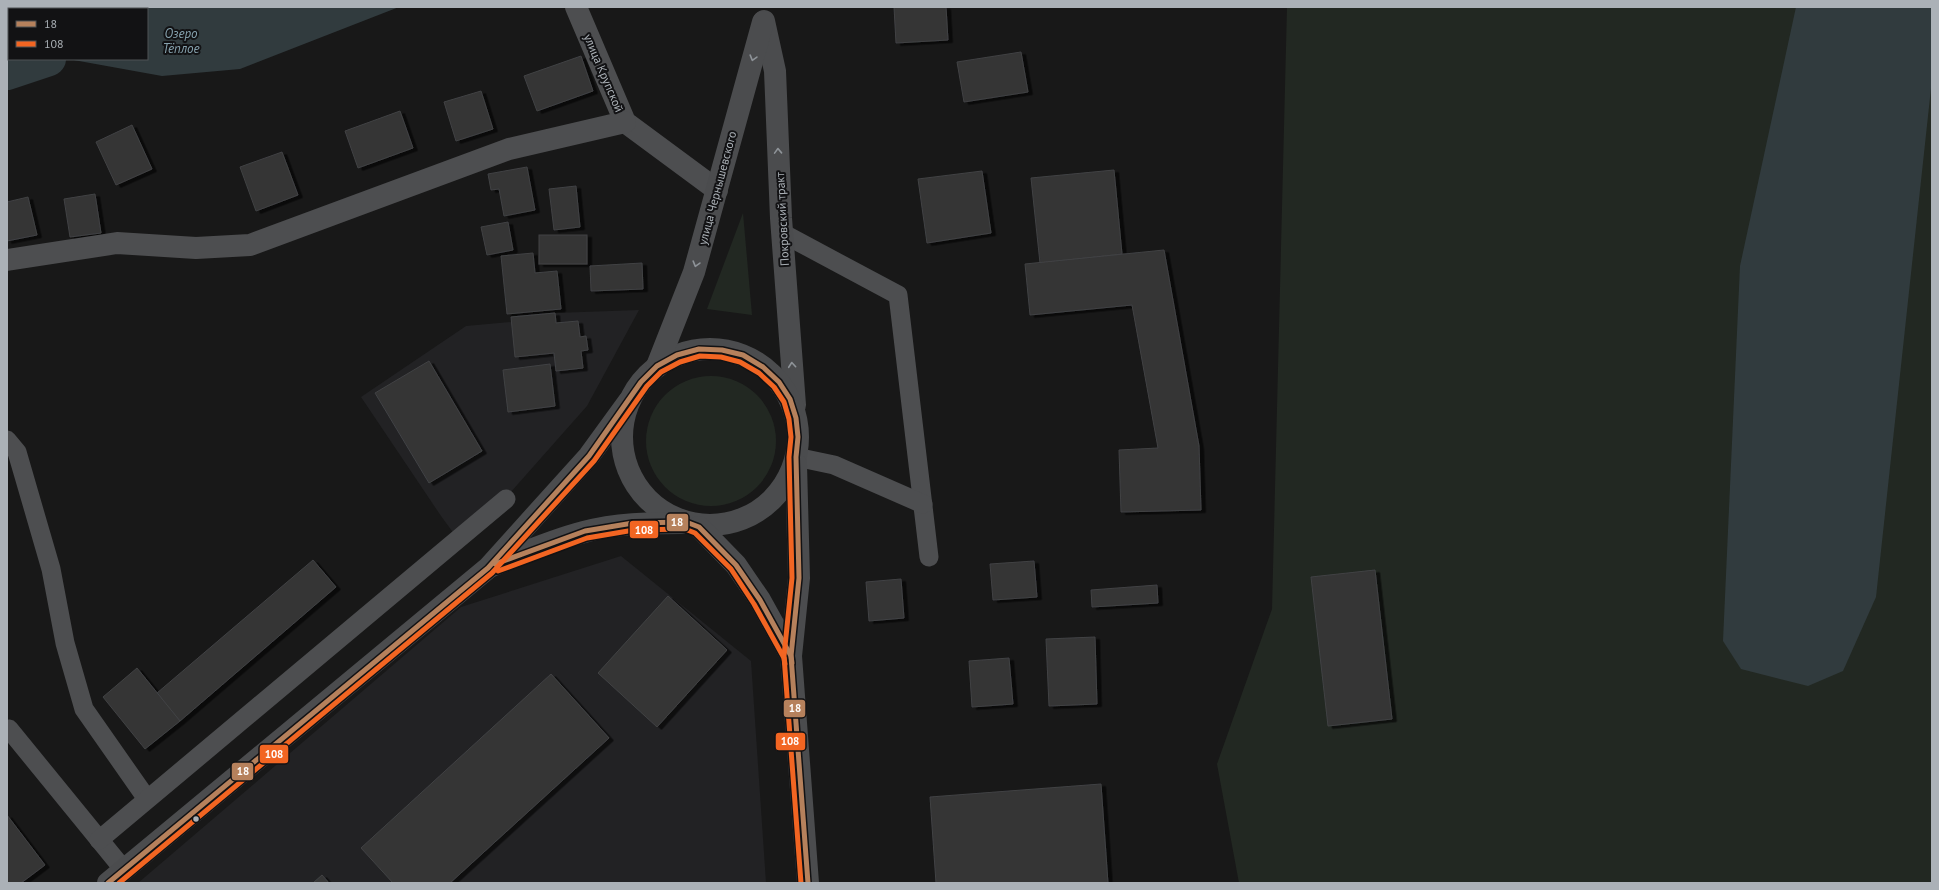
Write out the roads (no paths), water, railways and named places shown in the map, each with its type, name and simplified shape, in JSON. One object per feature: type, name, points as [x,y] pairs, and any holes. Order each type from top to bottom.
[{"type":"main road","name":"улица Чернышевского","points":[[657,366],[694,272],[764,14]]},
{"type":"main road","name":"Покровский тракт","points":[[764,14],[775,71],[782,233],[796,418]]},
{"type":"main road","points":[[116,876],[488,568],[589,456],[641,382],[657,366],[677,355],[699,349],[722,350],[743,355],[763,367],[779,382],[790,399],[796,418],[798,438],[796,457],[799,578],[792,656],[808,883]]},
{"type":"main road","points":[[629,401],[622,423],[622,445],[626,466],[635,485],[649,502],[663,512],[692,525],[736,565],[760,600],[792,656]]},
{"type":"main road","points":[[488,568],[539,546],[585,532],[633,523],[692,525],[728,524],[748,517],[765,506],[779,492],[790,476],[796,457]]},
{"type":"street","name":"улица Крупской","points":[[576,7],[625,122],[717,190]]},
{"type":"street","points":[[7,260],[117,243],[196,248],[250,245],[509,149],[625,122]]},
{"type":"lane","points":[[782,233],[898,296],[929,557]]},
{"type":"lane","points":[[7,440],[17,452],[50,569],[65,643],[84,709],[147,799]]},
{"type":"lane","points":[[796,457],[834,465],[923,504]]},
{"type":"lane","points":[[99,840],[506,499]]},
{"type":"lane","points":[[9,729],[99,840],[116,876]]},
{"type":"water","name":"Озеро Тёплое","points":[[7,7],[399,7],[240,69],[162,76],[74,60],[148,60],[148,8],[8,8],[8,60],[14,60],[7,63]]},
{"type":"water","points":[[1796,7],[1932,7],[1932,79],[1876,597],[1843,671],[1808,686],[1741,669],[1723,641],[1740,266]]},
{"type":"waterway","points":[[7,73],[46,60]]}]
